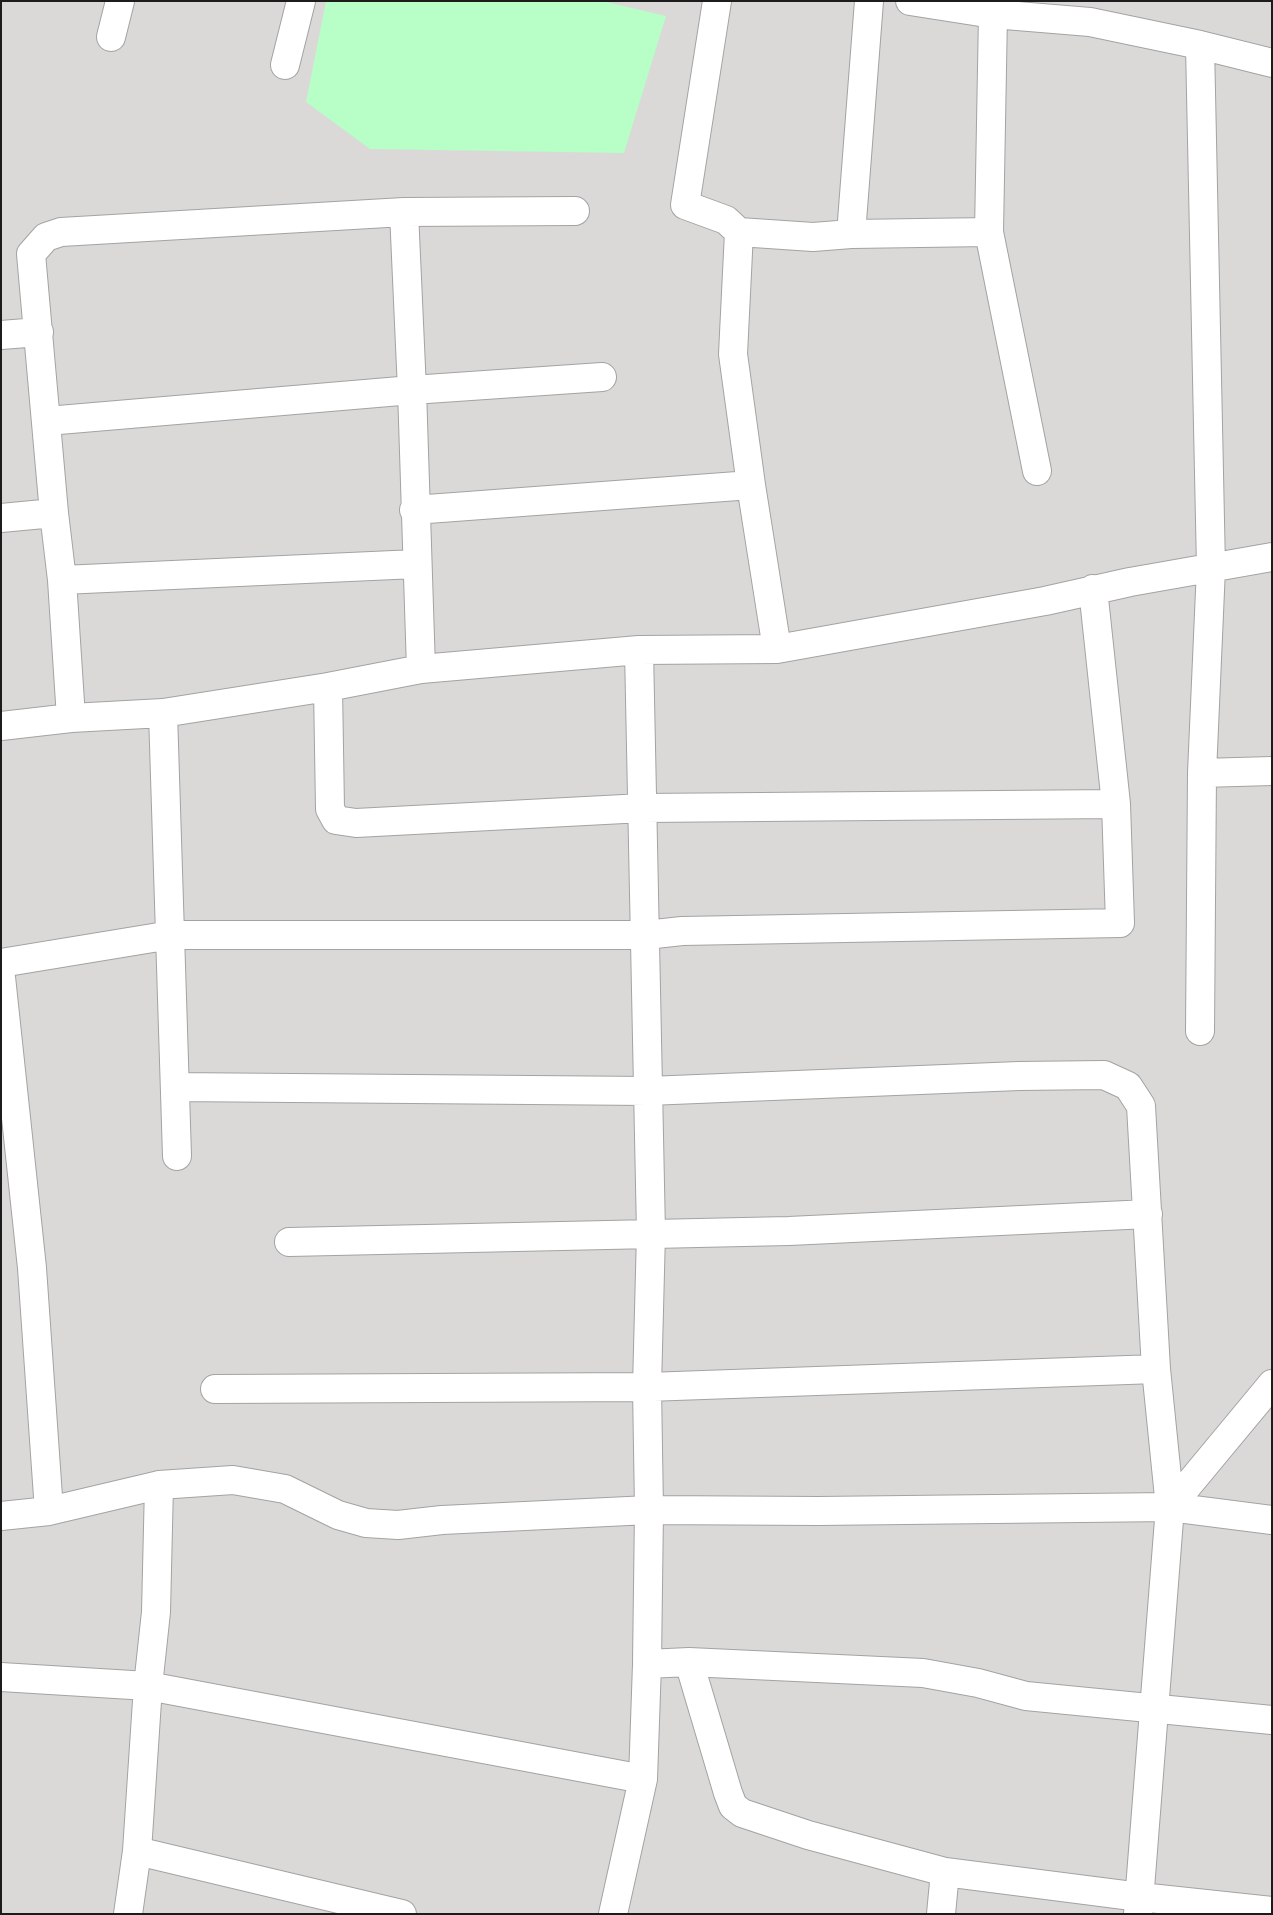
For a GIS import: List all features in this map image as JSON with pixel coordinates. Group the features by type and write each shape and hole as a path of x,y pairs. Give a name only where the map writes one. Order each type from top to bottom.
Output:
{"street":[{"path":"111,37 120,1"},
{"path":"286,65 301,1"},
{"path":"717,1 685,204 726,220 739,232 813,237 851,234 989,232"},
{"path":"851,234 869,1"},
{"path":"910,1 993,14 1038,10 1200,45 1272,63"},
{"path":"993,14 989,232 1037,471"},
{"path":"1200,45 1211,568 1202,773 1200,1031"},
{"path":"71,718 62,580 54,513 31,254 46,237 61,232 404,212 575,211"},
{"path":"404,212 421,669"},
{"path":"739,232 733,354 751,485 777,649"},
{"path":"1,335 39,332"},
{"path":"47,421 412,390 602,377"},
{"path":"414,510 751,485"},
{"path":"1,518 54,513"},
{"path":"1,726 71,718 163,714 328,687 421,669 639,650 777,649 1045,601 1094,589 1272,557"},
{"path":"62,580 416,564"},
{"path":"1,963 171,935 646,935 682,931 1120,923 1116,804 1094,589"},
{"path":"613,1914 642,1779 647,1664 649,1510 647,1387 651,1233 639,650"},
{"path":"328,687 330,809 336,820 356,823 643,808 1116,804"},
{"path":"163,714 177,1156"},
{"path":"1202,773 1272,771"},
{"path":"1,977 32,1268 49,1511"},
{"path":"175,1087 648,1091 1018,1076 1104,1075 1128,1086 1141,1106 1156,1369 1170,1507 1139,1905"},
{"path":"289,1242 799,1231 1148,1214"},
{"path":"215,1389 647,1387 1156,1369"},
{"path":"1170,1507 1272,1384"},
{"path":"1,1516 49,1511 159,1485 233,1480 286,1489 338,1515 366,1523 398,1525 442,1520 649,1510 818,1511 1170,1507 1272,1520"},
{"path":"128,1914 137,1851 148,1686 156,1612 159,1485"},
{"path":"647,1664 689,1662 923,1673 1026,1696 1272,1720"},
{"path":"689,1662 728,1793 733,1806 742,1813 808,1836 945,1872 1139,1905 1272,1911"},
{"path":"1,1677 148,1686 642,1779"},
{"path":"137,1851 402,1914"},
{"path":"941,1914 945,1872"}],"shaded area":[{"path":"1,1 1272,1 1272,1914 1,1914"}],"green space":[{"path":"326,1 602,1 666,16 624,153 370,149 306,102"}]}
